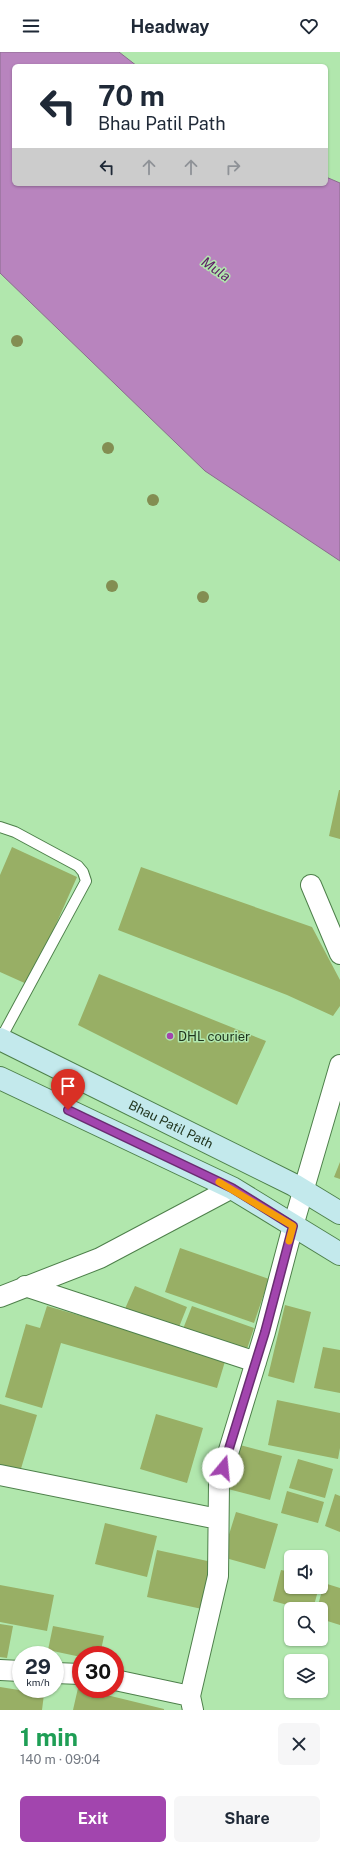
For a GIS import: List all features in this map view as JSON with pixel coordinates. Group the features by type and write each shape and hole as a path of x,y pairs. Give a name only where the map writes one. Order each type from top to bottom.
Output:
{"main road":[{"name":"Bhau Patil Path","path":"0,1040 304,1191 340,1213"},
{"path":"0,1078 232,1188 340,1254"}],"street":[{"path":"311,885 340,954"},
{"path":"124,1683 192,1703 218,1576 219,1483 256,1362 293,1226 340,1066"},
{"path":"0,1297 100,1258 232,1188"},
{"path":"25,1286 256,1362"},
{"path":"0,1475 218,1519"},
{"path":"0,1670 12,1671"}],"lane":[{"path":"0,826 15,832 78,866 84,872 86,881 0,1040"}],"water":[{"name":"Mula","path":"0,52 119,52 134,64 12,64 12,186 328,186 328,178 340,183 340,561 205,471 0,273"}],"building":[{"path":"340,790 340,839 329,836"},
{"path":"12,847 77,877 29,985 0,972 0,875"},
{"path":"141,867 312,927 340,980 340,1006 333,1016 287,995 118,930"},
{"path":"99,974 266,1041 237,1105 78,1025"},
{"path":"340,1162 340,1179 334,1177"},
{"path":"180,1248 269,1279 254,1323 165,1292"},
{"path":"135,1286 187,1307 177,1332 124,1311"},
{"path":"285,1305 311,1312 294,1383 268,1376"},
{"path":"47,1306 226,1358 217,1388 61,1343 42,1408 5,1397 26,1324 40,1328"},
{"path":"192,1306 254,1328 246,1352 183,1329"},
{"path":"323,1347 340,1350 340,1393 314,1388"},
{"path":"277,1400 340,1413 340,1448 338,1459 268,1445"},
{"path":"0,1404 37,1415 20,1472 0,1466"},
{"path":"156,1414 203,1428 187,1483 140,1469"},
{"path":"240,1445 282,1456 270,1500 228,1489"},
{"path":"298,1459 333,1469 325,1498 289,1488"},
{"path":"287,1491 324,1502 318,1523 281,1513"},
{"path":"335,1494 340,1496 340,1532 325,1526"},
{"path":"236,1512 278,1524 265,1569 222,1557"},
{"path":"105,1523 157,1536 147,1577 95,1564"},
{"path":"157,1550 212,1562 202,1609 147,1597"},
{"path":"281,1570 284,1571 284,1594 317,1594 315,1602 284,1602 284,1604 273,1601"},
{"path":"328,1584 340,1588 340,1625 328,1621 328,1602 319,1602 321,1594 328,1594"},
{"path":"0,1585 54,1595 47,1631 0,1622"},
{"path":"0,1624 13,1626 7,1658 0,1657"},
{"path":"53,1626 104,1636 102,1646 72,1646 72,1655 64,1653 64,1646 49,1646"},
{"path":"0,1687 12,1689 12,1698 44,1698 42,1710 0,1710"},
{"path":"76,1698 119,1698 164,1709 164,1710 73,1710"}],"slow traffic":[{"path":"219,1182 232,1188 293,1226 289,1241"}],"place":[{"name":"DHL courier","path":"170,1036"}],"route":[{"path":"68,1110 232,1188 293,1226 265,1332 223,1468"}]}
